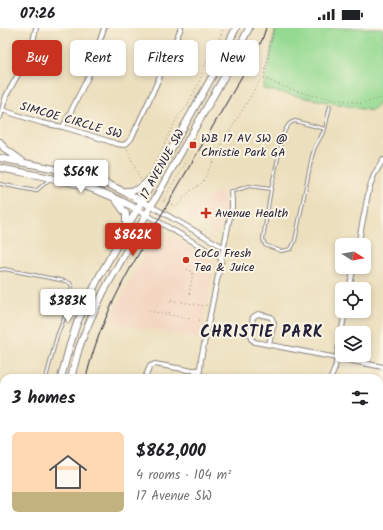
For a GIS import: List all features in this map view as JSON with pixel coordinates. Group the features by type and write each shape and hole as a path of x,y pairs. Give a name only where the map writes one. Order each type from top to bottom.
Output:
{"main road":[{"name":"17 AVENUE SW","path":"62,374 77,323 99,277 212,76 236,28"},
{"name":"17 AVENUE SW","path":"72,374 91,318 151,206 228,70 249,28"},
{"path":"0,142 4,148 23,162"},
{"path":"0,158 81,175 121,190 151,206"},
{"path":"0,168 50,178 97,190 138,209 147,215"},
{"path":"121,190 135,191 139,189 160,169"},
{"path":"115,199 126,214 126,230"}],"street":[{"path":"0,117 6,96 29,55 36,28"},
{"path":"63,127 88,77 104,28"},
{"name":"SIMCOE CIRCLE SW","path":"2,110 124,146 130,139 152,94 181,28"},
{"path":"359,238 369,188 374,175 383,160"},
{"path":"200,374 201,359 232,207 231,192"},
{"path":"151,206 223,247"},
{"path":"147,215 221,258"},
{"path":"269,344 274,323 271,317 258,314 253,317 250,332 251,339 256,342 335,358"},
{"path":"333,374 335,362"},
{"path":"357,362 383,367"},
{"path":"147,374 150,366 155,364 188,370 200,370"}],"lane":[{"path":"325,129 295,121 287,126 284,132 271,189 263,239 265,245 281,251 291,249 312,156 315,147 325,129 330,106"},
{"path":"0,184 36,191 50,178"},
{"path":"231,192 249,186 271,189"},
{"path":"0,270 4,269 66,281 72,286 69,306 58,336 47,374"}],"path":[{"path":"150,172 178,116 187,107 199,83 205,64 219,41 223,28"},
{"path":"193,142 192,150 163,201 176,207 188,193 202,183 223,142 258,83 264,77 274,28"},
{"path":"264,77 277,84 311,95 360,103 367,103 383,98"},
{"path":"124,146 128,151 142,182"},
{"path":"139,184 145,178"},
{"path":"125,266 149,227"},
{"path":"158,236 154,242 161,252"},
{"path":"187,269 193,272 189,296"},
{"path":"171,298 171,301 176,301"},
{"path":"182,302 204,306 207,305"},
{"path":"168,313 169,309"},
{"path":"150,311 191,319"},
{"path":"198,320 204,321"}],"shaded area":[{"path":"220,191 226,207 221,228 218,232 215,233 182,214 184,212"},
{"path":"167,235 173,237 214,262 200,339 110,322 125,289 155,238"}],"green space":[{"path":"276,28 383,28 383,102 381,101 372,111 263,89"}],"tram line":[{"path":"87,374 94,349 110,308 131,267 256,52 266,28"}],"place":[{"name":"WB 17 AV SW @ Christie Park GA","path":"193,145"},
{"name":"Avenue Health","path":"206,213"},
{"name":"CoCo Fresh Tea & Juice","path":"186,260"}],"district":[{"name":"CHRISTIE PARK","path":"262,331"}]}
